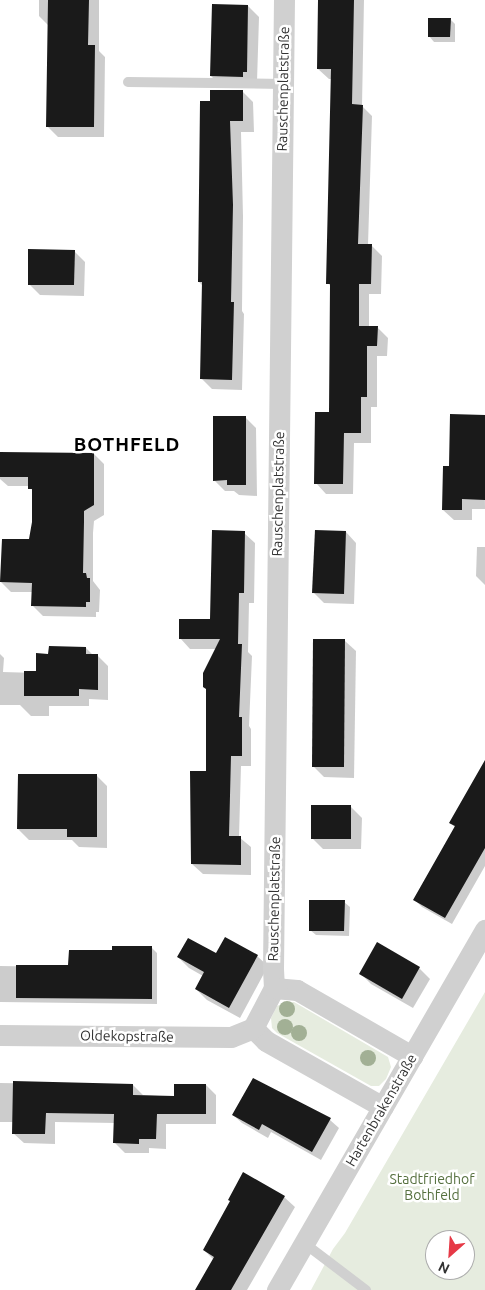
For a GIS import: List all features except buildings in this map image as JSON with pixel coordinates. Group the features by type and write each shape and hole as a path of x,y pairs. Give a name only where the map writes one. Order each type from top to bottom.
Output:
{"street":[{"name":"Rauschenplatstraße","path":"274,988 284,0"},
{"name":"Hartenbrakenstraße","path":"277,1290 485,930"},
{"path":"384,1107 266,1041 253,1028 274,988 297,990 412,1056"},
{"name":"Oldekopstraße","path":"0,1035 231,1037 253,1028"}],"lane":[{"path":"128,82 283,84"},
{"path":"304,1243 366,1290"}],"green space":[{"name":"Stadtfriedhof Bothfeld","path":"485,992 485,1290 311,1290 333,1249 345,1233"},
{"path":"287,1002 294,1002 388,1057 391,1067 386,1079 379,1086 371,1086 277,1033 272,1028 271,1018 277,1006"}],"district":[{"name":"BOTHFELD","path":"127,445"}]}
